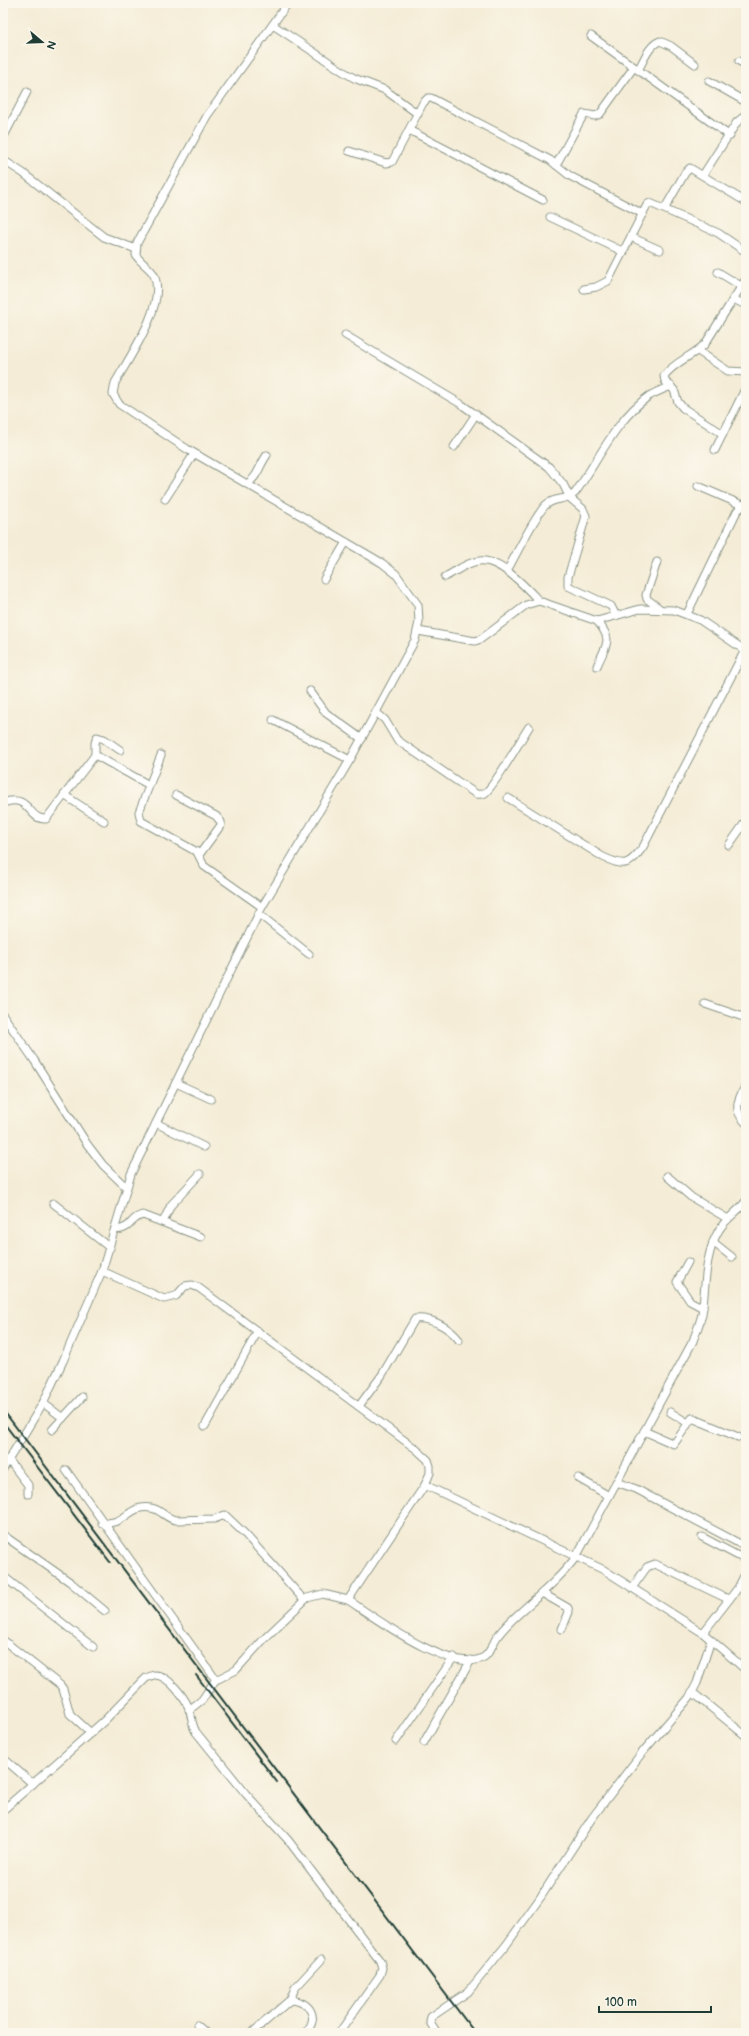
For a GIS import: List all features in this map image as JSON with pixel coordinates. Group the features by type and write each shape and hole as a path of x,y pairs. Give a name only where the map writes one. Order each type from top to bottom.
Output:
{"street":[{"path":"3,1469 43,1403 102,1271 110,1248 126,1187 262,907 362,739 418,631 418,605 406,585 396,574 382,563 194,454 119,404 112,394 114,383 149,321 155,301 154,276 150,269 138,259 136,249 144,228 207,116 288,3"},
{"path":"273,25 354,78 385,90 418,114"},
{"path":"591,36 730,136"},
{"path":"556,165 584,114 595,116 600,114 655,43 660,42 671,46 695,64"},
{"path":"739,61 746,65"},
{"path":"709,81 746,102"},
{"path":"3,138 27,92"},
{"path":"349,152 389,163 394,159 425,100 428,98 435,100 556,165 570,176 643,214"},
{"path":"703,175 730,136 737,122 746,115"},
{"path":"409,130 543,200"},
{"path":"3,160 23,173 104,237 136,249"},
{"path":"665,208 688,169 692,168 746,202"},
{"path":"584,289 596,287 608,281 650,203 665,208 718,233 746,252"},
{"path":"550,217 624,252"},
{"path":"631,237 660,250"},
{"path":"718,272 741,286"},
{"path":"723,434 682,408 671,386 665,381 664,376 698,351 705,344 746,279"},
{"path":"733,299 746,305"},
{"path":"344,335 476,414 549,468 563,484 570,498 583,509 586,516 568,577 568,586 611,606 614,608 616,616"},
{"path":"698,351 728,371 746,372"},
{"path":"507,570 542,509 552,501 570,498 587,476 608,442 635,409 651,395 671,386"},
{"path":"715,450 746,387"},
{"path":"454,446 476,414"},
{"path":"165,499 194,454"},
{"path":"247,484 256,477 259,468 267,455"},
{"path":"688,614 737,511 744,504 698,486"},
{"path":"324,578 346,542"},
{"path":"445,577 478,561 484,561 507,570 539,601 597,621 640,609 659,608 688,614 746,651 643,847 631,862 627,864 618,864 604,857 508,798"},
{"path":"657,562 646,595 648,599 659,608"},
{"path":"418,631 475,641 481,639 526,605 539,601"},
{"path":"597,621 608,636 608,642 597,666"},
{"path":"310,691 326,713 362,739"},
{"path":"376,712 385,720 397,740 476,794 487,792 529,727"},
{"path":"273,720 350,760"},
{"path":"3,803 15,800 21,801 37,816 42,819 46,819 95,755 95,744 97,737 104,739 120,750"},
{"path":"95,755 149,785"},
{"path":"161,755 139,812 141,821 194,849 199,855 204,866 262,907"},
{"path":"64,795 104,821"},
{"path":"176,795 216,816 221,822 221,825 199,855"},
{"path":"729,845 746,822"},
{"path":"259,914 309,954"},
{"path":"705,1004 746,1018"},
{"path":"3,1015 34,1060 87,1144 103,1165 126,1187"},
{"path":"176,1083 211,1099"},
{"path":"746,1085 739,1097 736,1107 741,1119 746,1123"},
{"path":"156,1123 204,1147"},
{"path":"162,1222 171,1205 200,1174"},
{"path":"667,1176 691,1197 728,1219"},
{"path":"190,1710 202,1700 216,1679 225,1677 236,1670 264,1639 304,1600 314,1595 323,1594 348,1600 408,1639 425,1648 454,1657 471,1660 478,1660 486,1656 502,1630 558,1579 576,1557 693,1341 702,1316 708,1262 713,1242 719,1230 746,1201"},
{"path":"53,1203 110,1248"},
{"path":"115,1230 125,1229 138,1216 143,1215 201,1237"},
{"path":"713,1242 732,1257"},
{"path":"688,1262 678,1282 690,1301 703,1308"},
{"path":"102,1271 164,1299 176,1296 185,1286 192,1285 233,1311 416,1449 428,1460 430,1472 425,1485 348,1600"},
{"path":"359,1406 382,1375 415,1318 449,1329 459,1340"},
{"path":"204,1426 258,1331"},
{"path":"52,1430 82,1397"},
{"path":"43,1403 63,1418"},
{"path":"670,1412 688,1423"},
{"path":"644,1431 674,1444 692,1418 695,1418 738,1437"},
{"path":"8,1459 28,1485 28,1494"},
{"path":"66,1470 102,1523 130,1558 216,1679"},
{"path":"578,1478 608,1496"},
{"path":"616,1482 636,1489 746,1547"},
{"path":"425,1485 604,1570 703,1633 746,1670"},
{"path":"102,1523 117,1521 132,1511 146,1508 156,1509 172,1520 214,1519 225,1515 245,1534 304,1600"},
{"path":"3,1535 70,1582 106,1612"},
{"path":"702,1537 746,1560"},
{"path":"632,1588 644,1570 651,1564 655,1564 728,1599"},
{"path":"703,1633 738,1588 746,1572"},
{"path":"3,1576 93,1647"},
{"path":"542,1593 568,1608 569,1612 562,1629"},
{"path":"3,1640 60,1685 65,1694 70,1714 91,1733"},
{"path":"437,2033 430,2022 431,2017 441,2009 461,1998 482,1976 540,1898 592,1818 641,1754 684,1706 692,1692 711,1640"},
{"path":"396,1741 454,1657"},
{"path":"424,1742 471,1660"},
{"path":"3,1810 91,1733 146,1678 154,1675 161,1676 168,1681 186,1702 190,1710 191,1721 196,1732 246,1794 298,1853 380,1961 382,1968 380,1975 339,2033"},
{"path":"692,1692 746,1736"},
{"path":"3,1759 33,1784"},
{"path":"252,2033 290,2000 295,1988 321,1960"},
{"path":"290,2000 298,2001 312,2012 314,2019 312,2026 305,2033"},
{"path":"197,2025 206,2033"}],"railway":[{"path":"3,1410 475,2033"},
{"path":"3,1422 110,1562"},
{"path":"196,1675 277,1782"}]}
